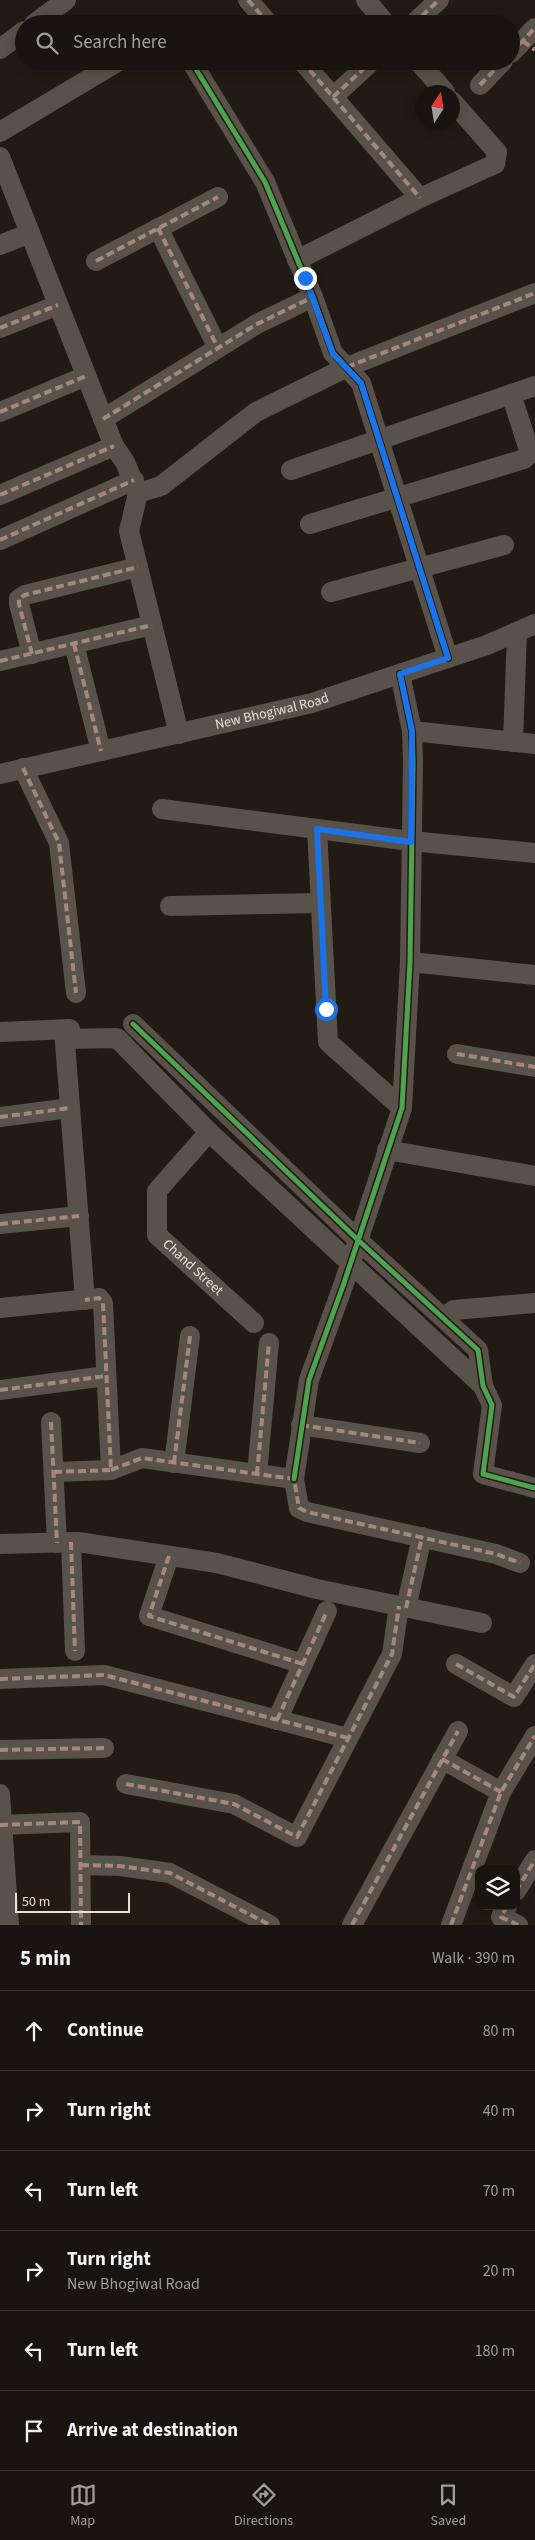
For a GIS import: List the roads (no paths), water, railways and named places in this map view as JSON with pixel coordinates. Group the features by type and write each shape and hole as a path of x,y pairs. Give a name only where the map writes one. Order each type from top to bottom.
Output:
{"street":[{"path":"46,15 66,0"},
{"path":"248,0 261,15"},
{"path":"366,0 378,15"},
{"path":"423,15 439,0"},
{"path":"0,49 15,38"},
{"path":"0,132 104,70"},
{"path":"197,70 265,182 313,297 333,354 361,383 448,658"},
{"path":"310,70 420,198"},
{"path":"333,97 362,70"},
{"path":"426,70 439,85"},
{"path":"480,85 494,70"},
{"path":"297,260 420,198 495,164 498,158 497,152 460,110"},
{"path":"0,157 114,446 136,486 129,532 179,734"},
{"path":"96,261 218,196"},
{"path":"158,228 218,348"},
{"path":"0,245 30,233"},
{"path":"0,540 136,486 161,486 256,412 347,368 535,293"},
{"path":"103,419 257,324 313,297"},
{"path":"0,328 58,305"},
{"path":"0,412 86,376"},
{"path":"291,470 535,386"},
{"path":"310,524 528,455 529,450 511,394"},
{"path":"0,495 114,446"},
{"path":"331,592 504,545"},
{"path":"32,654 18,604 20,599 25,595 138,567"},
{"path":"0,661 152,625"},
{"path":"512,742 526,628"},
{"name":"New Bhogiwal Road","path":"0,774 312,703 448,658 526,628"},
{"path":"74,644 101,751"},
{"path":"400,674 412,731 410,962 402,1108 309,1380 300,1426 294,1479 299,1508 307,1512 496,1554 520,1563"},
{"path":"412,731 535,744"},
{"path":"22,768 59,842 76,993"},
{"path":"162,809 411,842 535,853"},
{"path":"317,829 328,1042 402,1108"},
{"path":"170,906 320,902"},
{"path":"410,962 535,975"},
{"path":"133,1024 358,1240 478,1350 483,1386 492,1405 483,1474 535,1488"},
{"path":"0,1032 66,1032 117,1038 209,1132 348,1264 483,1386"},
{"path":"66,1032 85,1300"},
{"path":"457,1054 535,1067"},
{"path":"0,1117 70,1108"},
{"name":"Chand Street","path":"209,1132 158,1191 156,1235 254,1323"},
{"path":"387,1150 535,1176"},
{"path":"0,1224 79,1216"},
{"path":"0,1308 99,1298 104,1303 111,1470"},
{"path":"444,1317 454,1310 535,1303"},
{"path":"446,1353 462,1335"},
{"path":"174,1463 190,1336"},
{"path":"257,1474 269,1343"},
{"path":"0,1390 106,1376"},
{"path":"51,1422 54,1472 64,1542 75,1651"},
{"path":"300,1426 420,1443"},
{"path":"54,1472 111,1470 142,1458 294,1479"},
{"path":"126,1784 234,1804 297,1837 392,1654 402,1607 422,1537"},
{"path":"0,1544 64,1542 169,1556 217,1564 317,1589 482,1623"},
{"path":"169,1556 149,1616 302,1664"},
{"path":"277,1720 327,1610"},
{"path":"456,1664 514,1696 535,1664"},
{"path":"0,1679 104,1675 348,1738"},
{"path":"352,1925 458,1731"},
{"path":"451,1925 501,1792 535,1736"},
{"path":"0,1750 104,1748"},
{"path":"442,1759 501,1792"},
{"path":"0,1794 9,1925"},
{"path":"1,1825 80,1822 82,1925"},
{"path":"81,1865 120,1866 170,1873 270,1925"},
{"path":"520,1885 533,1866"},
{"path":"505,1910 501,1917 518,1925"}]}
